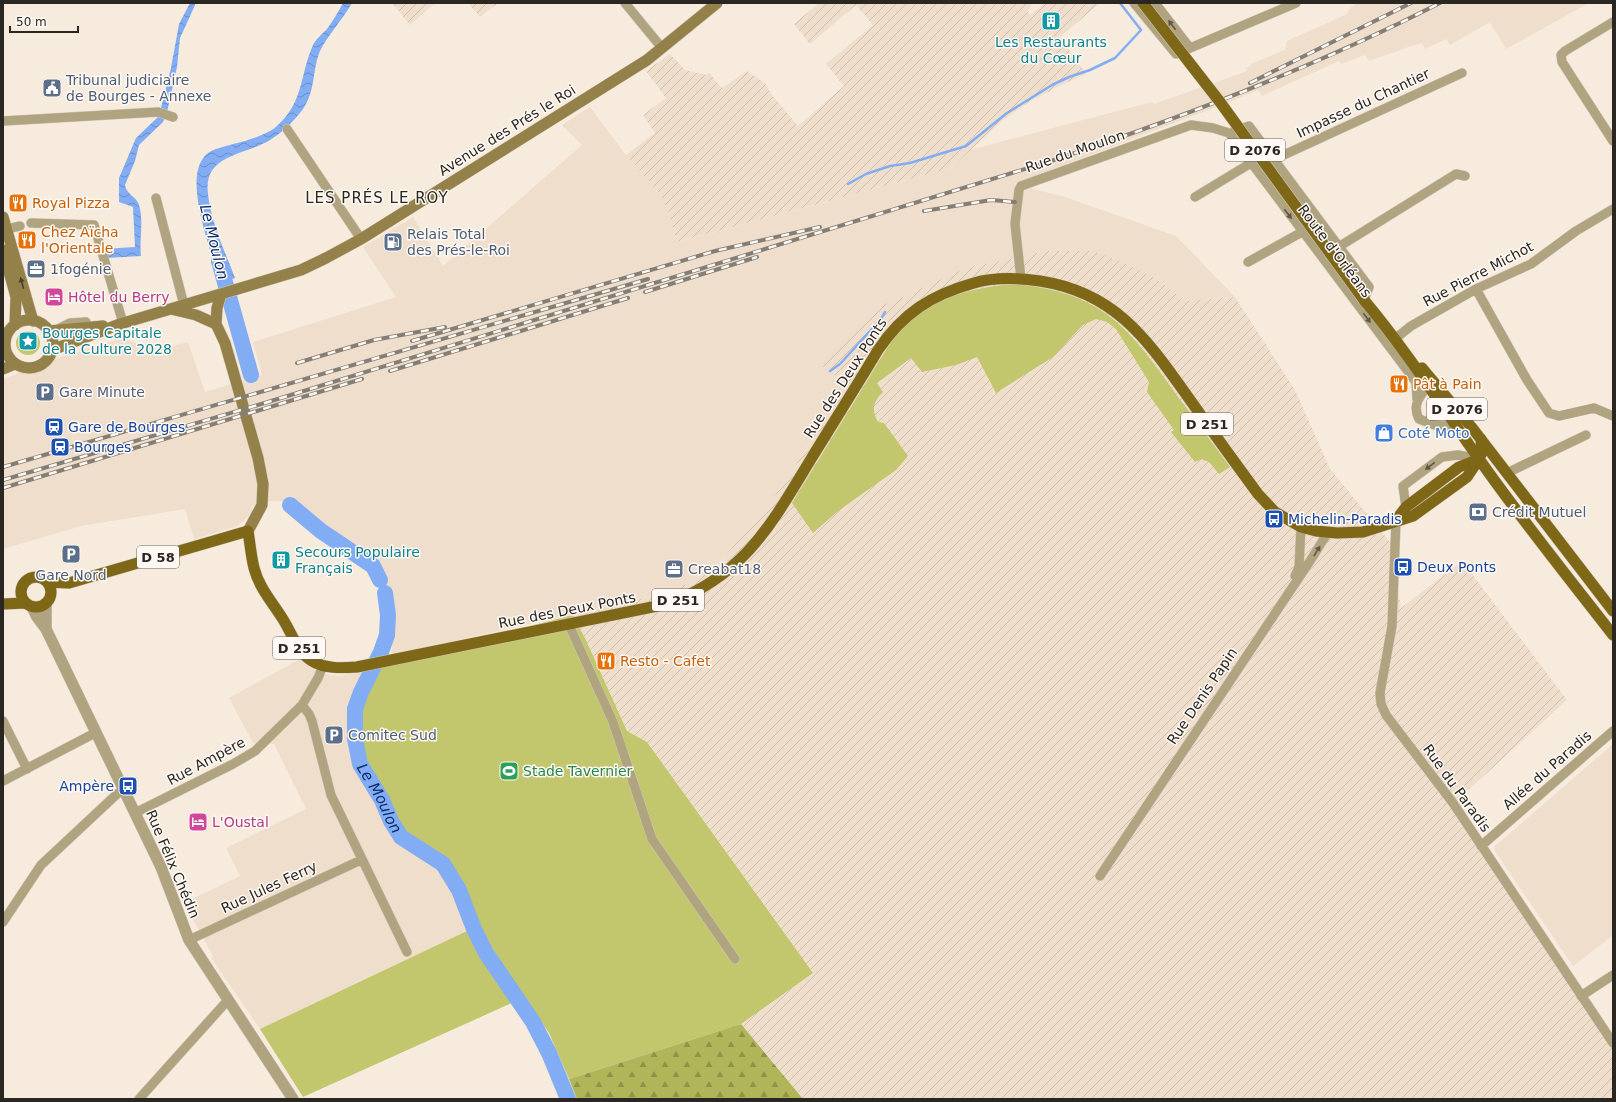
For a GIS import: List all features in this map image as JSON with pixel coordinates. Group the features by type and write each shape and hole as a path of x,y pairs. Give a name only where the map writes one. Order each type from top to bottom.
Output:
{"main road":[{"name":"Avenue des Prés le Roi","path":"52,350 101,329 302,270 326,258 361,238 624,74 662,48 717,3"},
{"name":"Route d'Orléans","path":"1143,3 1220,102 1364,300 1403,347 1479,460 1613,635"},
{"path":"3,217 33,321"},
{"path":"3,250 16,296 15,325"},
{"name":"Rue des Deux Ponts","path":"323,666 357,667 569,625 668,604 703,588 731,569 766,532 878,350 894,328 922,304 943,293 979,281 1001,278 1050,282 1074,289 1099,301 1123,317 1153,349 1258,494 1275,512 1301,527 1332,532 1363,532 1396,520 1413,516 1467,477 1479,460"},
{"path":"221,294 216,319 225,343 261,474 263,491 262,505 248,531"},
{"path":"189,303 216,319"},
{"path":"170,309 216,319"},
{"path":"24,321 33,321 40,323 52,331 52,350 46,362 36,367 25,368 15,364 10,359 4,348 7,335 15,325 24,321"},
{"name":"Avenue des Prés le Roi","path":"52,331 101,329"},
{"name":"Route d'Orléans","path":"1403,347 1434,380 1481,439 1613,611"},
{"path":"3,368 15,364"},
{"name":"D 2076","path":"1479,460 1482,452 1481,439"},
{"name":"Route d'Orléans","path":"1479,460 1498,473 1546,538 1581,568"},
{"path":"1396,520 1406,507 1459,467 1479,460"},
{"name":"D 58","path":"47,582 69,582 248,531"},
{"name":"D 251","path":"248,531 254,567 261,587 301,651 311,661 323,666"},
{"name":"Route d'Orléans","path":"1550,553 1598,603 1613,623"},
{"path":"5,604 42,606 48,599 49,586 43,579 32,578 23,584 21,592 29,605"},
{"name":"D 58","path":"48,599 69,582"},
{"path":"5,604 12,597 21,592"}],"street":[{"path":"625,3 662,48"},
{"path":"1134,3 1176,54 1296,3"},
{"path":"1155,3 1190,48"},
{"path":"1613,22 1560,55 1562,62 1613,141"},
{"name":"Impasse du Chantier","path":"1275,159 1462,73"},
{"path":"3,121 158,112 170,116"},
{"name":"Rue du Moulon","path":"1021,279 1015,224 1018,196 1021,186 1192,125 1207,126 1229,133"},
{"name":"Route d'Orléans","path":"1364,300 1369,286 1249,126 1229,133 1416,382 1416,413 1421,421 1435,425 1457,427"},
{"path":"287,129 361,238"},
{"path":"1195,197 1251,163"},
{"path":"1340,246 1456,174 1465,176"},
{"path":"156,198 189,303"},
{"name":"Rue Pierre Michot","path":"1396,338 1411,326 1476,289 1531,264 1576,231 1613,208"},
{"path":"31,223 94,225 121,324"},
{"path":"7,229 20,226"},
{"path":"1248,262 1302,232"},
{"path":"1476,289 1528,380 1549,413 1559,416 1594,408 1613,416"},
{"path":"1417,399 1428,386"},
{"path":"1507,473 1586,436"},
{"path":"1406,507 1403,486 1442,457 1458,455 1479,460"},
{"name":"Rue du Paradis","path":"1396,520 1392,626 1380,693 1381,704 1386,715 1453,804 1613,1043"},
{"path":"1288,592 1299,567 1301,527"},
{"name":"Rue Denis Papin","path":"1100,876 1288,592 1332,532"},
{"name":"Rue Félix Chédin","path":"46,629 48,599"},
{"name":"Rue Félix Chédin","path":"29,605 46,629 161,867 189,940 293,1099"},
{"path":"569,625 613,722 652,839 735,959"},
{"name":"Rue Ampère","path":"135,813 256,751 302,705 318,678 323,666"},
{"path":"302,705 312,721 331,795 361,860 407,952"},
{"path":"3,721 27,769"},
{"name":"Allée du Paradis","path":"1481,846 1613,731"},
{"path":"3,781 95,733"},
{"path":"3,922 41,865 123,790"},
{"name":"Rue Jules Ferry","path":"189,940 361,860"},
{"path":"1581,996 1613,975"},
{"path":"138,1099 228,1000"}],"shaded area":[{"path":"392,3 435,3 410,25"},
{"path":"468,3 498,3 480,17"},
{"path":"819,3 1032,3 1028,12 1030,15 1045,3 1100,3 1060,37 1086,74 1029,102 1003,120 951,168 677,242 669,213 659,193 626,155 655,133 643,115 666,98 646,71 670,54 685,70 707,75 709,73 722,88 747,71 765,83 771,94 798,126 844,86 826,64 873,25 856,5 810,44 794,24"},
{"path":"1357,3 1589,3 1506,49 1490,22 1450,45 1446,39 1425,49 1422,43 1369,61 1365,55 1341,64 1339,61 1262,96 1258,90 1014,184 1065,197 1176,236 1235,297 1185,301 1157,279 1091,251 1047,251 965,268 896,300 879,306 846,383 787,479 760,515 717,565 690,583 657,595 392,655 391,597 377,564 295,501 271,501 252,506 251,514 238,526 194,539 185,509 81,526 3,549 3,379 72,353 122,338 157,350 188,342 205,392 262,375 253,342 396,297 363,247 413,217 443,266 582,145 562,125 590,107 626,155 659,193 669,213 678,242 951,168 970,150 1152,102 1154,104 1247,71 1246,68 1251,66 1251,64 1285,50 1287,41 1347,14 1349,9"},
{"path":"1047,251 1091,251 1118,260 1157,279 1185,301 1235,297 1295,390 1330,469 1391,543 1401,608 1462,561 1567,700 1453,804 1613,1043 1613,1099 803,1099 741,1024 813,973 647,742 627,731 585,638 572,615 657,595 690,583 717,565 760,515 787,479 846,384 820,364 879,306 896,300 965,268"},
{"path":"300,659 322,673 337,676 358,673 373,668 361,692 360,764 382,800 391,821 401,837 443,864 469,930 260,1029 212,959 213,956 184,903 240,876 226,848 306,809 274,744 253,743 229,698"},
{"path":"1613,744 1613,935 1573,966 1495,851 1494,847"}],"green space":[{"path":"1015,284 1043,288 1070,295 1088,303 1115,320 1147,355 1230,467 1219,474 1209,462 1201,459 1195,462 1171,432 1174,430 1147,392 1149,382 1116,329 1107,322 1096,319 1083,325 1053,357 996,393 977,357 956,365 922,372 911,358 877,383 883,392 875,402 874,413 878,422 884,423 908,456 896,470 838,511 813,533 792,503 894,337 920,313 948,298 980,289"},
{"name":"Bourges Capitale de la Culture 2028","path":"28,331 33,332 39,338 39,348 33,354 28,355 23,354 17,348 16,343 17,338 23,332"},
{"path":"572,615 585,638 627,731 647,742 813,973 741,1024 569,1079 549,1033 497,957 481,927 462,881 429,853 401,837 391,821 382,800 360,764 355,739 355,709 361,692 373,668"},
{"path":"469,930 482,956 514,1002 303,1097 260,1029"},
{"path":"741,1024 803,1099 577,1099 569,1079"}],"water":[{"path":"190,3 196,3 180,38 177,67 167,112 163,122 139,145 135,161 125,185 127,191 139,205 141,224 141,256 106,258 103,249 135,247 133,207 119,202 119,178 136,138 159,116 171,68 179,24"},
{"path":"343,3 352,3 320,51 310,95 300,113 275,137 260,145 227,158 212,171 208,181 208,194 212,216 235,278 219,283 200,210 197,190 198,172 204,158 216,149 257,137 272,130 278,125 293,106 297,97 313,45 327,29"}],"waterway":[{"path":"848,184 866,174 890,166 910,163 966,146 1007,113 1052,85 1115,58 1141,30 1120,3"},
{"name":"Le Moulon","path":"219,261 251,375"},
{"path":"830,371 840,364 881,319 885,312"},
{"name":"Le Moulon","path":"290,505 321,531 373,566 380,580"},
{"name":"Le Moulon","path":"385,593 388,615 387,635 381,652 361,692 355,709 355,739 360,764 382,800 391,821 401,837 443,864 459,890 474,929 486,953 533,1022 549,1053 568,1099"}],"railway":[{"path":"1250,83 1411,3"},
{"path":"3,480 268,402 1051,161 1200,109 1248,90 1297,70 1440,3"},
{"path":"924,211 991,200 1015,202"},
{"path":"412,341 715,251 820,227"},
{"path":"645,292 757,257"},
{"path":"3,467 648,279"},
{"path":"390,371 628,298"},
{"path":"297,363 374,340 445,327"},
{"path":"3,488 362,379"}],"place":[{"name":"Les Restaurants du Cœur","path":"1051,21"},
{"name":"Tribunal judiciaire de Bourges - Annexe","path":"52,88"},
{"name":"Royal Pizza","path":"18,203"},
{"name":"Chez Aïcha l'Orientale","path":"27,240"},
{"name":"Relais Total des Prés-le-Roi","path":"393,242"},
{"name":"1fogénie","path":"36,269"},
{"name":"Hôtel du Berry","path":"54,297"},
{"name":"Bourges Capitale de la Culture 2028","path":"28,341"},
{"name":"Pât à Pain","path":"1399,384"},
{"name":"Gare Minute","path":"45,392"},
{"name":"Gare de Bourges","path":"54,427"},
{"name":"Coté Moto","path":"1384,433"},
{"name":"Bourges","path":"60,447"},
{"name":"Crédit Mutuel","path":"1478,512"},
{"name":"Michelin-Paradis","path":"1274,519"},
{"name":"Gare Nord","path":"71,554"},
{"name":"Secours Populaire Français","path":"281,560"},
{"name":"Deux Ponts","path":"1403,567"},
{"name":"Creabat18","path":"674,569"},
{"name":"Resto - Cafet","path":"606,661"},
{"name":"Comitec Sud","path":"334,735"},
{"name":"Stade Tavernier","path":"509,771"},
{"name":"Ampère","path":"128,786"},
{"name":"L'Oustal","path":"198,822"}],"district":[{"name":"LES PRÉS LE ROY","path":"377,198"}]}
